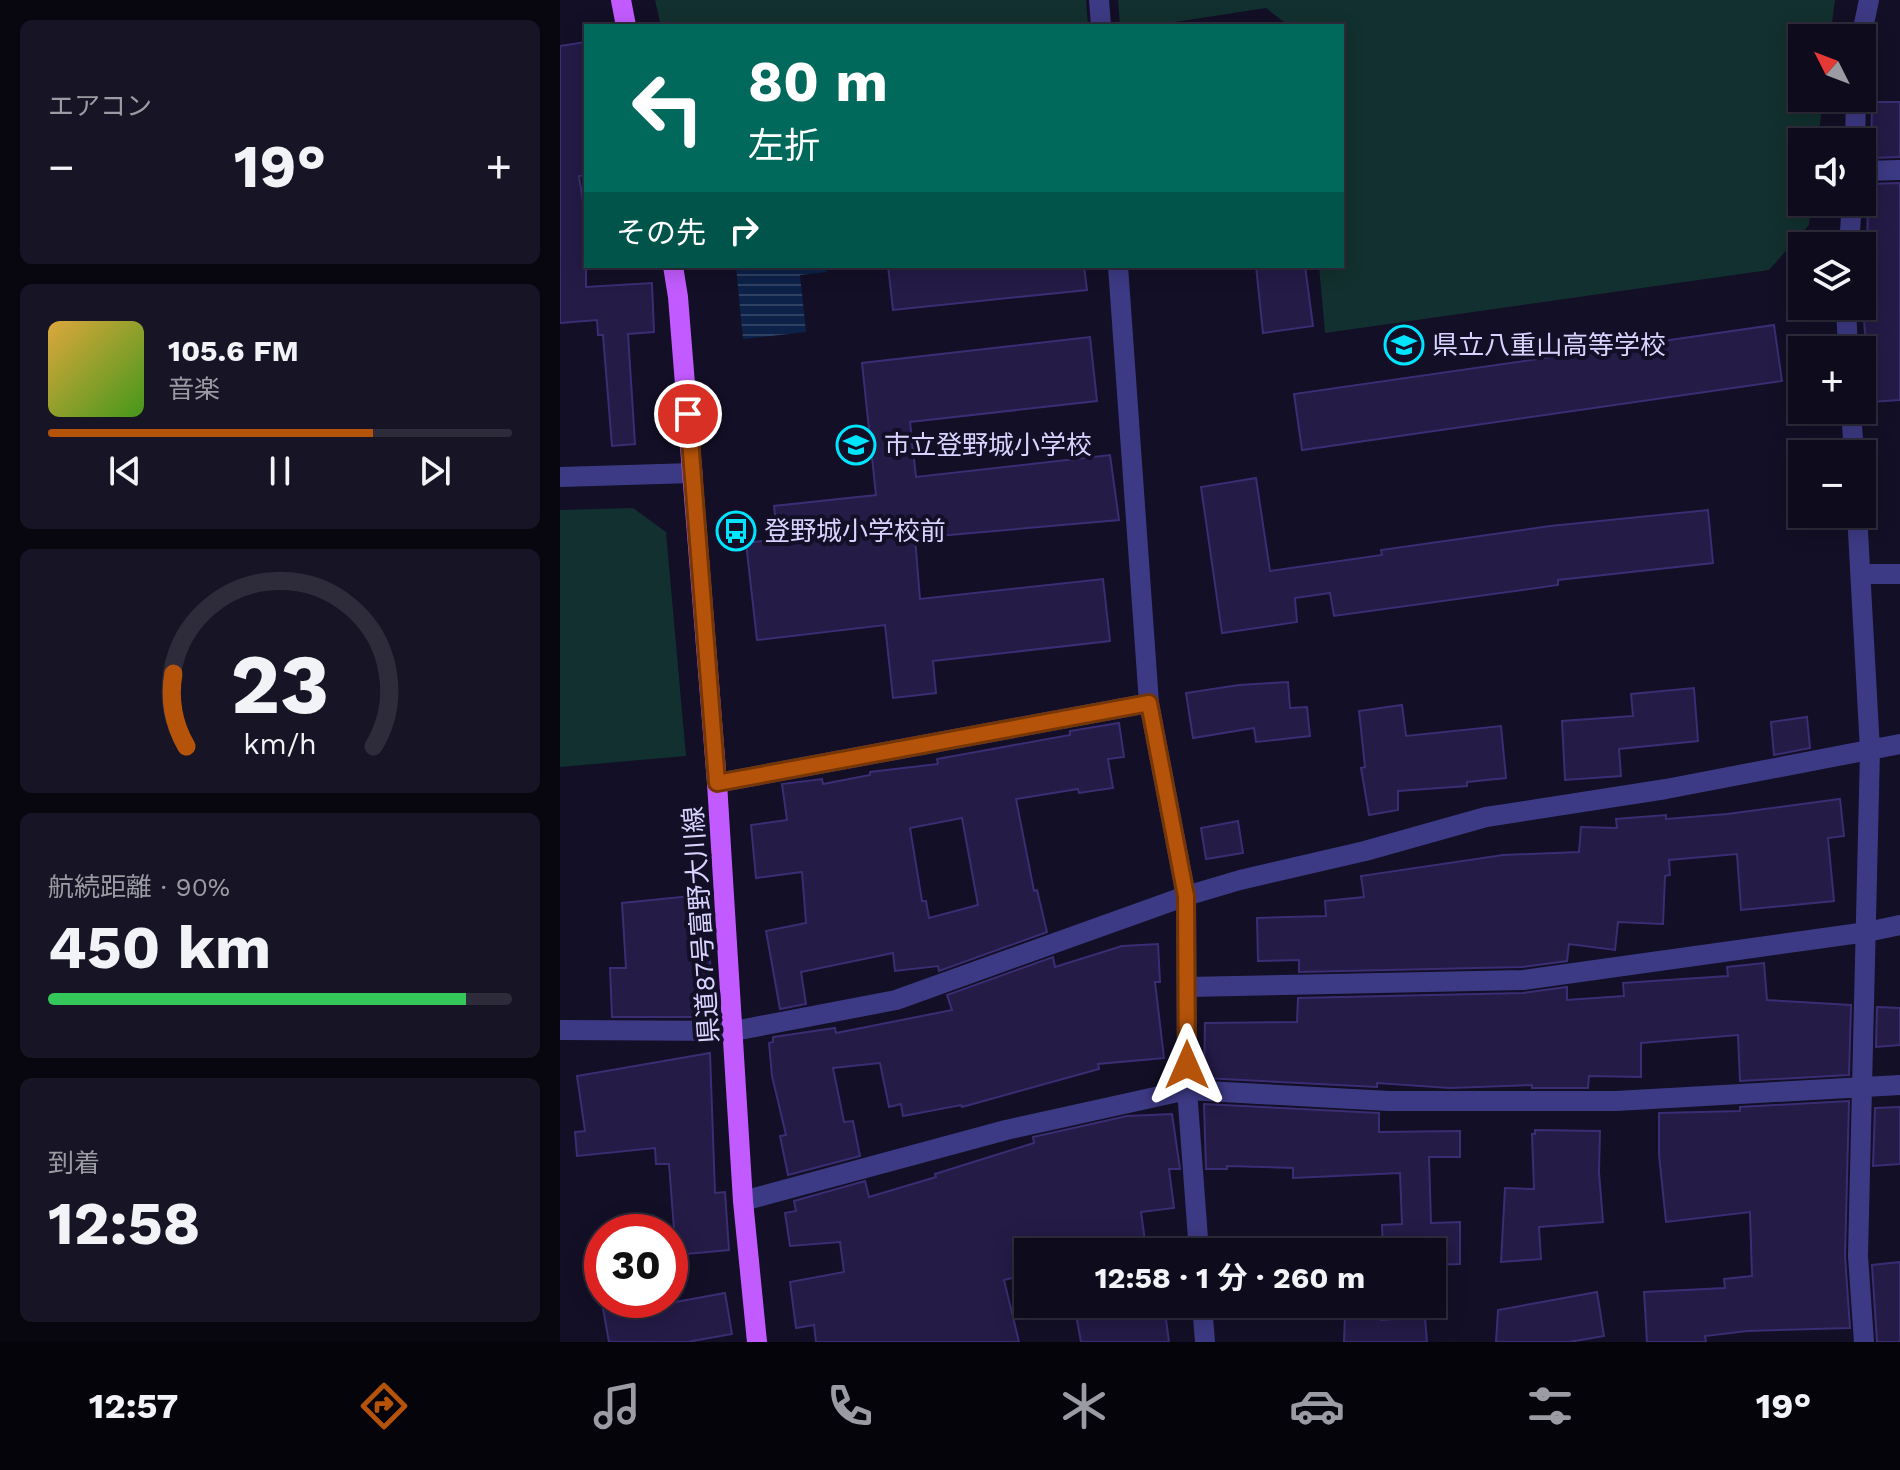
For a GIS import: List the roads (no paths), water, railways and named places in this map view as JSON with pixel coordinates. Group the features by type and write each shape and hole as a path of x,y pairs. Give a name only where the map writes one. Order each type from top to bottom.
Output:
{"main road":[{"path":"621,0 626,24"},
{"name":"県道87号富野大川線","path":"673,268 693,473 717,783 743,1201 757,1342"}],"street":[{"path":"1099,0 1101,24"},
{"path":"1864,24 1869,0"},
{"path":"1876,171 1900,170"},
{"path":"1118,268 1149,703 1186,896 1187,1090 1198,1238"},
{"path":"560,477 693,473"},
{"path":"1858,528 1870,750 1858,1256 1864,1342"},
{"path":"1861,574 1900,574"},
{"path":"717,783 1149,703"},
{"path":"560,1030 734,1031 896,1000 1186,896 1486,817 1666,789 1900,744"},
{"path":"1187,987 1523,980 1900,925"},
{"path":"743,1201 1006,1130 1187,1090 1389,1101 1616,1101 1900,1085"},
{"path":"1203,1318 1205,1342"}],"water":[{"path":"736,268 827,268 827,272 800,275 806,332 743,339"}],"place":[{"name":"県立八重山高等学校","path":"1404,345"},
{"name":"市立登野城小学校","path":"856,445"},
{"name":"登野城小学校前","path":"736,531"}]}
